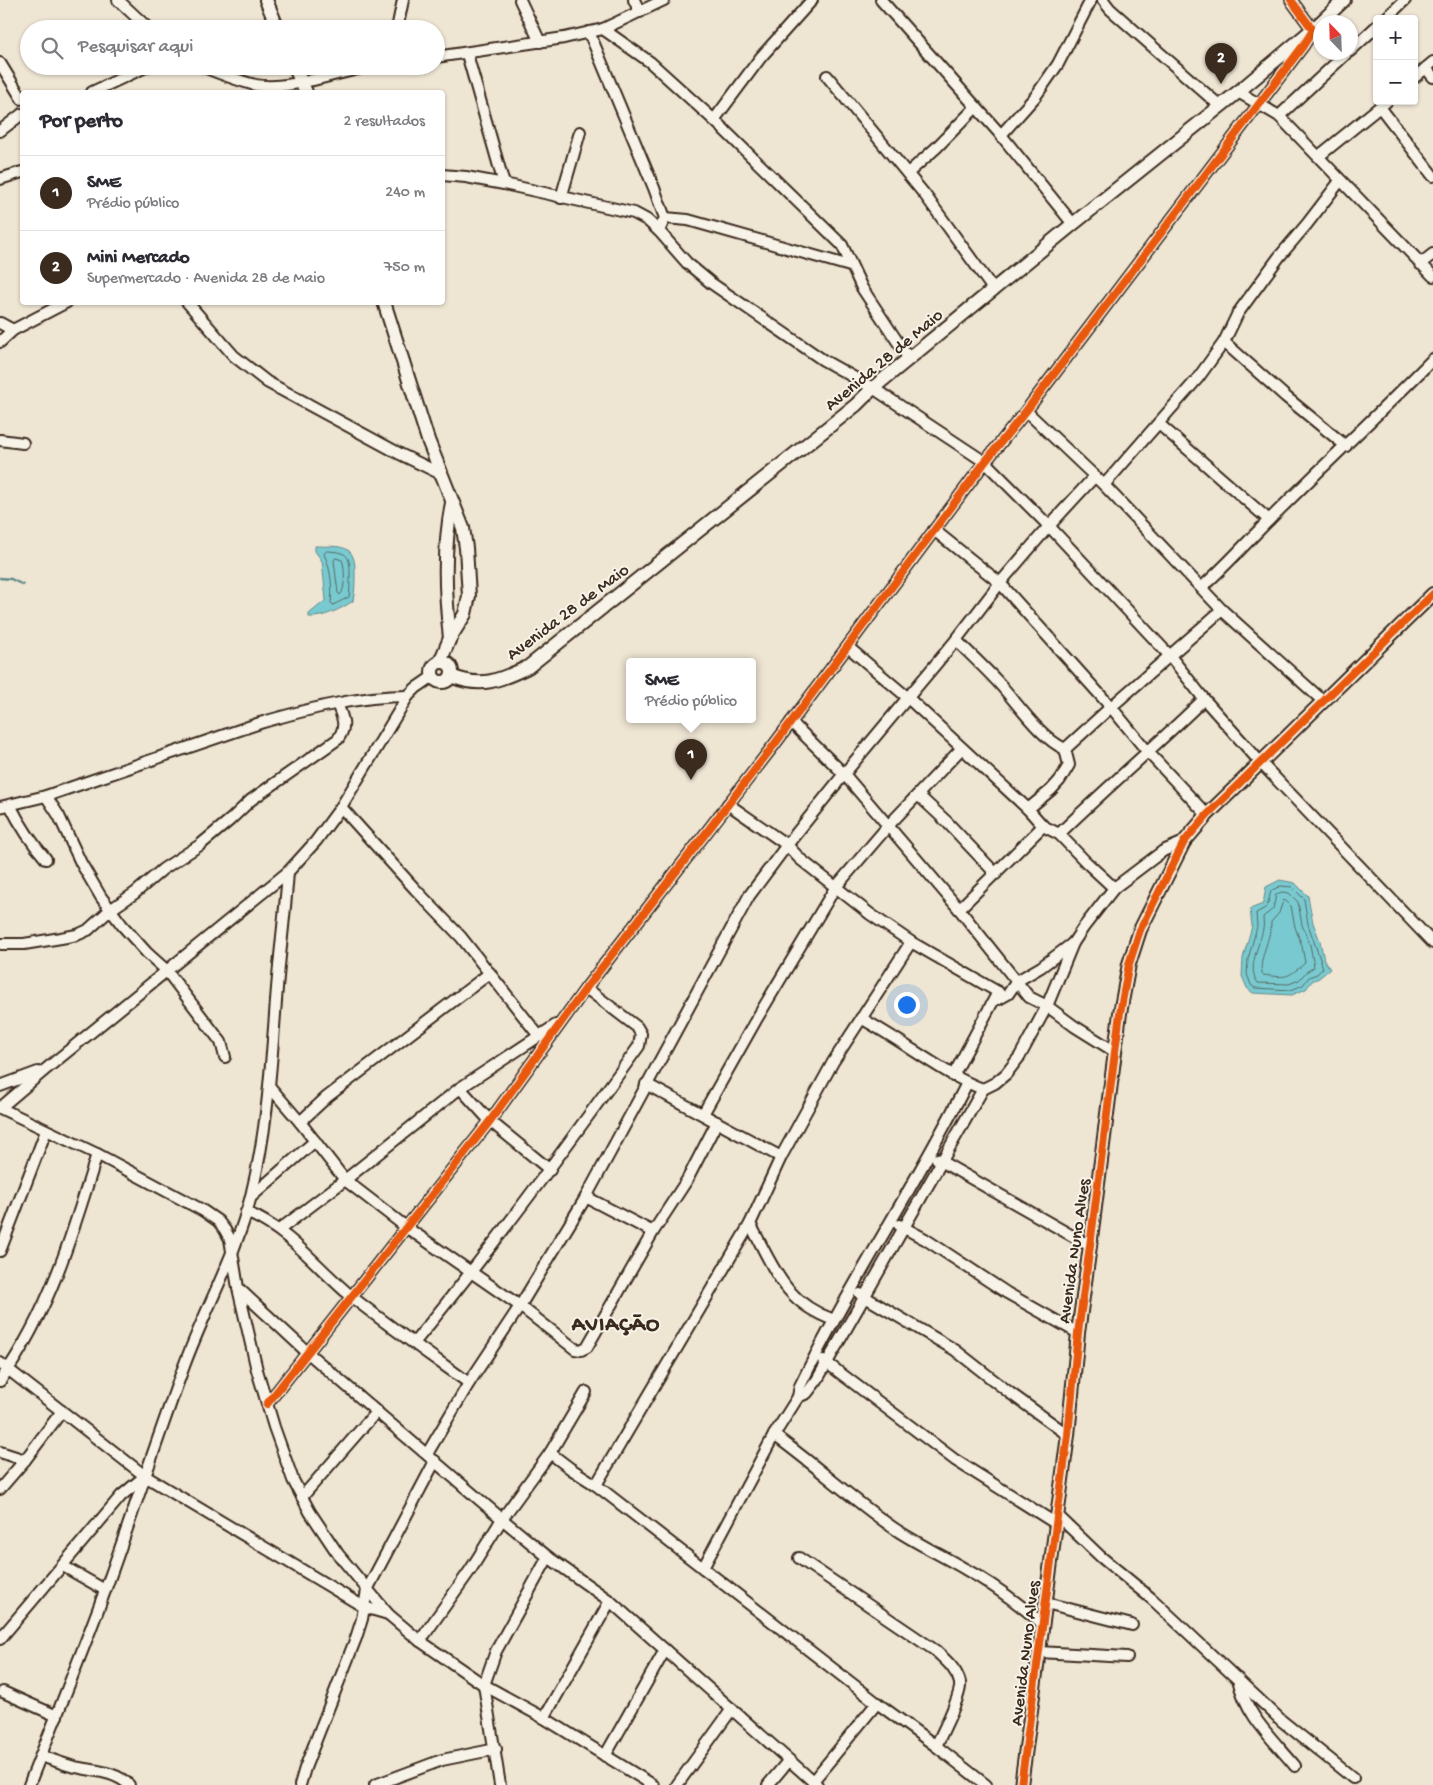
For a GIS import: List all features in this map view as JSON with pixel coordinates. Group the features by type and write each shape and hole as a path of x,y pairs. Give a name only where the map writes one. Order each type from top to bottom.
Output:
{"street":[{"path":"118,0 139,20"},
{"path":"266,0 274,20"},
{"path":"399,20 403,0"},
{"path":"520,0 540,42"},
{"path":"634,0 640,12"},
{"path":"445,56 540,42 603,29 664,0"},
{"path":"714,120 761,57 812,0"},
{"path":"881,0 1001,135 1073,224"},
{"path":"1001,135 1035,97 1058,64 1092,0"},
{"path":"1103,0 1110,9 1220,106"},
{"path":"1291,0 1313,20"},
{"name":"Avenida 28 de Maio","path":"1328,15 1344,0"},
{"path":"1389,15 1405,0"},
{"path":"603,29 650,62 714,120 842,245 850,266 874,307 909,359"},
{"name":"Avenida 28 de Maio","path":"451,676 463,681 488,683 528,667 856,405 873,388 993,289 1313,29"},
{"path":"1358,44 1373,30"},
{"path":"589,32 665,218 659,231"},
{"path":"267,1404 490,1121 560,1022 791,722 985,462 1026,411 1313,32"},
{"path":"467,54 504,184"},
{"path":"1279,116 1340,60"},
{"path":"0,64 20,96"},
{"path":"1418,75 1430,65 1433,77"},
{"path":"96,90 129,75"},
{"path":"228,75 258,85 303,88 343,75"},
{"path":"298,75 303,88"},
{"path":"827,76 908,173 993,289"},
{"path":"252,90 258,85"},
{"path":"1238,92 1279,116 1433,276"},
{"path":"1319,156 1382,105"},
{"path":"1384,105 1433,176"},
{"path":"908,173 936,148 976,107"},
{"path":"0,131 20,116"},
{"path":"561,198 580,132"},
{"path":"0,179 20,173"},
{"path":"445,175 504,184 634,213 647,220 687,262 711,283 823,360 873,388 985,462 1049,526 1170,656 1204,699 1260,762 1433,943"},
{"path":"1104,485 1198,378 1224,342 1238,314 1279,256 1307,224 1340,181"},
{"path":"665,218 688,220 850,266"},
{"path":"1420,264 1433,254"},
{"path":"0,342 13,330 61,305"},
{"path":"190,305 234,356 267,382 441,474"},
{"path":"385,305 425,431 463,528 469,596 465,614 450,638 440,662"},
{"path":"0,323 13,330"},
{"path":"1224,342 1286,397 1346,446"},
{"path":"1202,587 1223,569 1269,520 1433,359"},
{"path":"1026,411 1104,485 1222,610 1323,701"},
{"path":"1159,424 1269,520"},
{"path":"0,440 24,444"},
{"path":"427,1454 469,1383 520,1306 586,1197 749,896 786,845 906,697 956,640 1000,583 1095,476"},
{"path":"450,638 446,594 446,548 452,503"},
{"path":"934,530 1000,583 1206,815"},
{"name":"Avenida Nuno Alves","path":"1021,1785 1068,1435 1078,1333 1114,1051 1129,964 1138,938 1184,842 1206,815 1433,594"},
{"path":"1065,749 1110,707 1222,610"},
{"path":"956,640 997,681 1036,725 1059,746 1065,749"},
{"path":"848,647 906,697 1028,809 1043,826 1059,834 1114,888"},
{"path":"445,662 451,668 451,676 444,682 435,681 432,677 432,667 436,663 445,662"},
{"path":"432,677 408,696 341,807 288,872 166,970 0,1108 97,1154 202,1210 218,1222 230,1239 238,1288 257,1370 293,1480 310,1512 338,1554 388,1614 420,1641 484,1685 544,1718 653,1785"},
{"path":"46,859 5,806 46,796 296,712 372,698 408,696"},
{"path":"1059,834 1147,750 1157,744 1204,699"},
{"path":"1,944 24,944 77,935 88,930 110,910 136,893 163,869 200,845 251,800 338,739 343,732 344,722 337,704"},
{"path":"791,722 844,774 959,909 1030,997 1048,1006 1074,1026 1114,1051"},
{"path":"703,1114 756,1020 835,888 888,826 962,749"},
{"path":"1028,809 1051,790 1069,766 1065,749"},
{"path":"918,795 947,822 996,874"},
{"path":"46,796 59,816 81,863 101,897 147,953 166,970 221,1042 225,1057"},
{"path":"728,804 786,845 835,888 870,914 912,942 998,992"},
{"path":"341,807 461,937 540,1036"},
{"path":"959,909 1043,826"},
{"path":"798,1397 807,1393 828,1362 983,1089 1006,1074 1023,1051 1048,1006 1073,943 1083,928 1114,888 1163,851 1184,842"},
{"path":"29,1785 105,1590 194,1339 232,1252 251,1197 266,1122 270,1087 288,872"},
{"path":"596,1485 750,1224 781,1157 833,1062 912,942"},
{"path":"998,992 999,999 1003,998 1017,980 1041,967 1073,943"},
{"path":"300,1122 327,1097 490,973"},
{"path":"414,1343 472,1272 550,1170 639,1046 641,1034 637,1027 586,988"},
{"path":"953,1076 998,992"},
{"path":"861,1018 953,1076 983,1089"},
{"path":"280,1230 460,1088 560,1022"},
{"path":"0,1086 46,1069"},
{"path":"703,1568 774,1435 798,1397 800,1386 834,1320 930,1155 967,1083"},
{"path":"646,1084 781,1157"},
{"path":"270,1087 345,1180 406,1227 520,1306 575,1349 580,1350 584,1349 624,1284 652,1232 687,1180 718,1122"},
{"path":"460,1088 490,1121 550,1170"},
{"path":"0,1251 46,1131"},
{"path":"251,1197 315,1141"},
{"path":"0,1381 4,1366 41,1312 71,1240 97,1154"},
{"path":"930,1155 941,1163 1090,1246"},
{"path":"586,1197 652,1232"},
{"path":"246,1212 280,1230 351,1296 469,1383"},
{"path":"891,1221 925,1239 1007,1293 1078,1333"},
{"path":"750,1224 789,1292 805,1306 834,1320"},
{"path":"238,1288 307,1352 436,1461 502,1520 548,1557 610,1602 815,1783 877,1703"},
{"path":"852,1289 955,1350 1068,1435"},
{"path":"816,1356 828,1362 955,1460 1056,1519 1152,1599 1282,1721 1353,1778"},
{"path":"4,1366 145,1476 364,1607 388,1614"},
{"path":"420,1641 550,1452 586,1392"},
{"path":"0,1489 25,1460 62,1411"},
{"path":"302,1497 377,1411"},
{"path":"774,1435 812,1462 879,1517 918,1543 986,1581 1017,1602 1043,1624"},
{"path":"0,1452 25,1460"},
{"path":"550,1452 571,1469 596,1485 986,1785"},
{"path":"300,1785 304,1768 356,1638 367,1590 436,1461"},
{"path":"0,1639 121,1496 145,1476"},
{"path":"500,1785 496,1749 484,1685 496,1651 548,1557"},
{"path":"799,1558 936,1652 950,1664 960,1684 959,1694 936,1746"},
{"path":"63,1566 105,1590"},
{"path":"544,1718 610,1602"},
{"path":"1046,1603 1132,1625"},
{"path":"605,1756 665,1650"},
{"path":"1040,1652 1127,1657"},
{"path":"1238,1678 1241,1695 1249,1709 1266,1733 1295,1766"},
{"path":"3,1692 56,1716"},
{"path":"676,1785 732,1709"},
{"path":"376,1785 442,1760 496,1749"},
{"path":"41,1756 72,1766 106,1772 130,1785"},
{"path":"768,1785 789,1760"}],"water":[{"path":"315,546 338,547 349,551 355,563 355,590 353,601 348,604 326,614 309,617 309,614 326,600 322,561 315,551"},
{"path":"1280,880 1295,883 1308,896 1313,923 1320,941 1324,960 1330,969 1312,981 1306,989 1292,995 1253,993 1247,988 1242,976 1243,958 1252,926 1250,909 1263,904 1266,887"}],"waterway":[{"path":"0,578 11,579 23,585"}],"cycle path":[{"path":"267,1404 490,1121 586,988 774,745 985,462 1026,411 1303,46 1313,30 1291,0"},
{"path":"1021,1785 1068,1435 1078,1333 1120,1013 1129,964 1140,930 1184,842 1207,815 1433,594"}],"place":[{"name":"Mini Mercado","path":"1221,84"},
{"name":"SME","path":"691,780"}],"district":[{"name":"AVIAÇÃO","path":"616,1322"}]}
